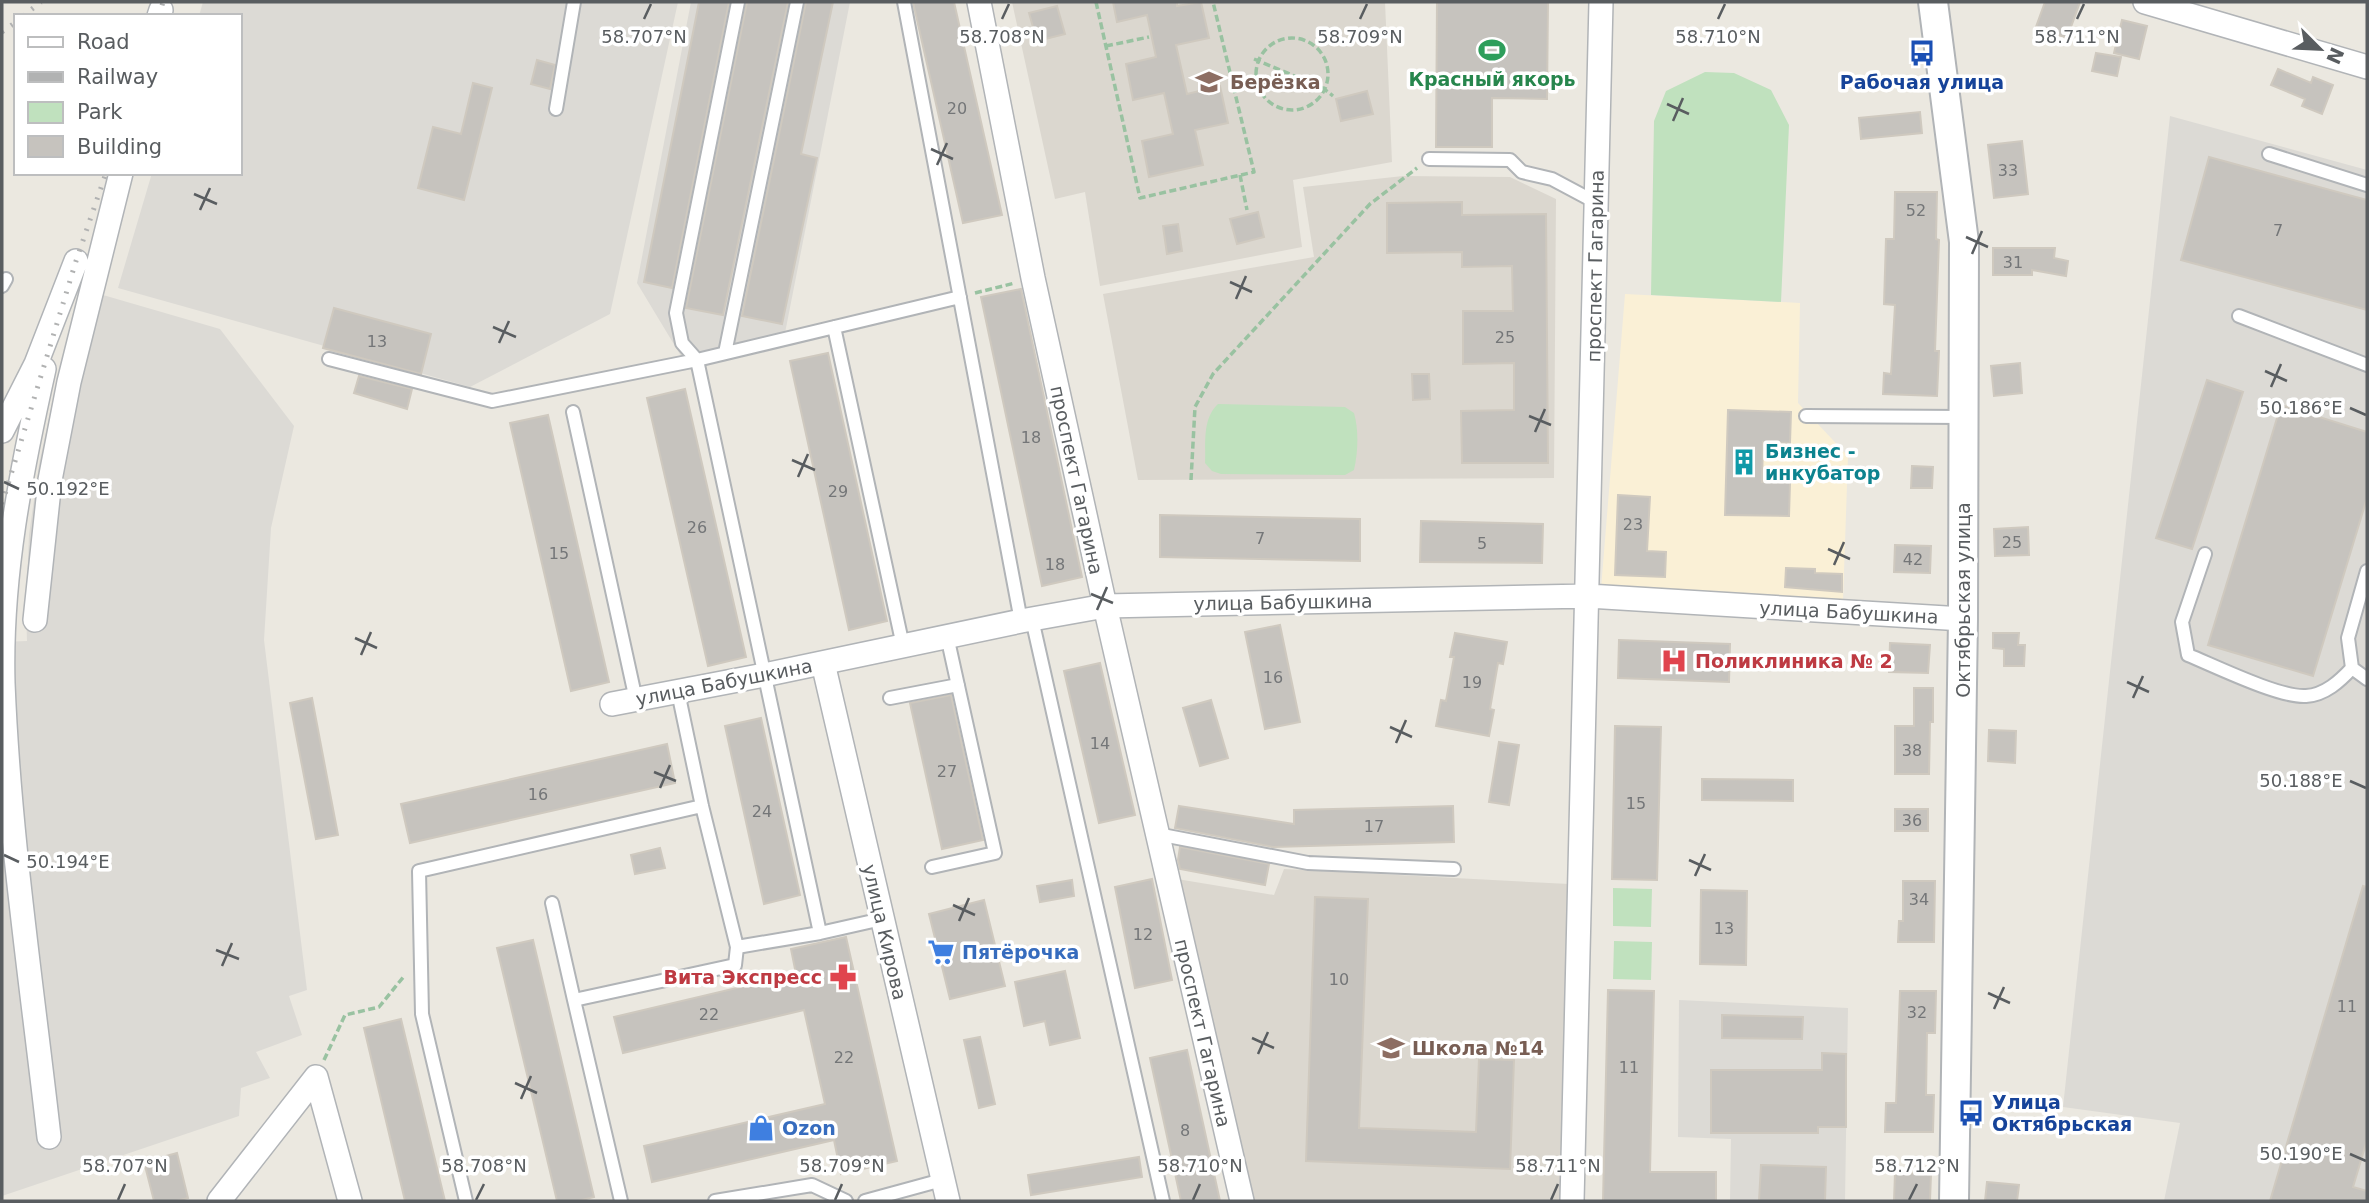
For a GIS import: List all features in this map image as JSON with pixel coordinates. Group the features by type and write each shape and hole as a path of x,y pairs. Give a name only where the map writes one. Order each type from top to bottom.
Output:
{"street":[{"name":"проспект Гагарина","path":"979,2 1033,278 1105,606 1242,1201"},
{"name":"проспект Гагарина","path":"1573,1201 1601,2"},
{"name":"Октябрьская улица","path":"1933,2 1964,242 1963,619 1954,1201"},
{"path":"2145,2 2367,67"},
{"path":"35,620 50,480 66,393 120,175"},
{"path":"2,431 36,364 76,261"},
{"path":"2,586 20,473 44,369"},
{"path":"12,529 3,642 6,753 49,1137"},
{"name":"улица Бабушкина","path":"612,704 1105,606 1588,596 1963,619"},
{"name":"улица Кирова","path":"823,663 945,1191"},
{"path":"219,1201 316,1077"},
{"path":"316,1077 349,1201"}],"lane":[{"path":"556,109 574,2"},
{"path":"738,2 676,313 682,343 697,360 820,933"},
{"path":"726,353 797,2"},
{"path":"904,2 960,297 1026,620 1163,1201"},
{"path":"2269,154 2367,185"},
{"path":"1429,159 1510,160 1522,172 1552,179 1597,203"},
{"path":"328,359 492,401 697,360 960,297"},
{"path":"2239,316 2367,365"},
{"path":"834,327 903,646"},
{"path":"573,412 636,700"},
{"path":"1806,416 1964,417"},
{"path":"2205,554 2182,622 2188,655 2279,692 2307,696 2335,685 2351,668 2348,638 2367,571"},
{"path":"932,867 995,853 947,636"},
{"path":"2351,668 2367,679"},
{"path":"890,698 958,685"},
{"path":"574,1000 735,965 737,947 702,806 678,692"},
{"path":"466,1201 422,1014 419,871 702,806"},
{"path":"1157,834 1308,863 1454,869"},
{"path":"552,903 621,1201"},
{"path":"737,947 882,919"},
{"path":"715,1201 812,1185 845,1201"},
{"path":"865,1201 945,1191"}],"path":[{"path":"1096,2 1140,198 1254,172 1213,2"},
{"path":"1106,46 1149,37"},
{"path":"1289,37 1303,39 1315,45 1328,65 1325,89 1315,102 1301,109 1286,110 1271,103 1261,92 1256,76 1256,60 1276,41 1289,37"},
{"path":"1256,60 1325,89 1333,96"},
{"path":"1191,480 1195,407 1213,374 1370,204 1429,159"},
{"path":"1240,175 1248,210"},
{"path":"960,297 1033,278"},
{"path":"316,1077 345,1015 379,1007 421,956"}],"shaded area":[{"path":"203,2 678,2 610,314 470,387 118,288 151,175 242,175 242,14 200,14"},
{"path":"691,2 850,2 785,333 681,356 637,283"},
{"name":"Берёзка","path":"1012,2 1385,2 1392,162 1293,180 1302,247 1100,286 1085,192 1055,199"},
{"path":"2170,116 2367,170 2367,1201 2164,1201 2180,1123 2063,1107"},
{"path":"1403,176 1510,177 1556,199 1554,478 1138,480 1103,294 1314,257 1303,187"},
{"path":"1625,294 1800,303 1798,403 1848,456 1843,601 1601,589"},
{"path":"103,295 220,329 294,426 271,528 264,640 307,990 289,996 302,1035 256,1052 270,1078 241,1088 239,1116 2,1196 2,642 27,641 29,535 39,464 54,395 78,399"},
{"name":"Школа №14","path":"1284,869 1569,884 1561,1201 1252,1201 1177,879 1274,895"},
{"path":"1679,1000 1848,1008 1845,1201 1730,1201 1731,1139 1678,1137"}],"green space":[{"path":"1705,72 1734,73 1771,90 1789,125 1781,302 1651,295 1654,121 1666,91"},
{"path":"1218,404 1345,407 1354,413 1357,427 1354,470 1345,475 1221,474 1212,471 1205,463 1206,432 1209,417"},
{"path":"1613,888 1652,889 1651,927 1613,926"},
{"path":"1614,941 1652,942 1651,980 1613,979"}],"building":[{"path":"699,2 729,2 672,288 644,282"},
{"path":"747,2 788,2 723,315 686,308"},
{"path":"806,2 833,2 801,154 817,158 782,324 742,316"},
{"path":"913,2 954,2 1002,215 963,223"},
{"name":"Берёзка","path":"1113,2 1177,2 1177,6 1201,2 1209,38 1176,45 1187,94 1220,86 1228,123 1195,130 1203,165 1149,177 1142,141 1173,134 1164,93 1133,100 1126,64 1156,57 1147,15 1117,22"},
{"name":"Красный якорь","path":"1437,2 1548,2 1547,99 1492,98 1492,147 1436,147"},
{"path":"2045,2 2080,2 2067,38 2036,27"},
{"path":"1057,6 1065,34 1037,41 1029,13"},
{"path":"2122,20 2147,26 2139,59 2114,53"},
{"path":"2096,53 2121,57 2117,76 2092,71"},
{"path":"537,60 555,65 550,89 531,84"},
{"path":"2278,69 2311,83 2313,77 2333,85 2322,114 2302,106 2305,99 2271,85"},
{"path":"473,83 492,88 464,200 418,188 433,127 461,134"},
{"path":"1367,91 1373,114 1341,121 1336,99"},
{"path":"1920,112 1922,133 1861,139 1859,118"},
{"path":"2022,141 2028,194 1994,198 1988,145"},
{"path":"2209,157 2367,200 2367,310 2181,260"},
{"path":"1895,192 1937,192 1937,396 1883,394 1884,373 1891,374 1895,305 1884,304 1886,239 1894,239"},
{"path":"1462,202 1462,215 1546,214 1548,463 1462,463 1461,411 1514,410 1514,363 1463,364 1463,311 1513,311 1512,266 1462,267 1462,252 1387,253 1387,203"},
{"path":"1258,212 1264,237 1237,244 1230,219"},
{"path":"1178,224 1182,251 1167,254 1163,226"},
{"path":"1993,248 2055,248 2054,258 2068,261 2066,276 2032,270 2032,275 1993,275"},
{"path":"1021,289 1082,577 1042,586 981,297"},
{"path":"334,308 431,334 421,374 323,348"},
{"path":"828,353 887,621 849,630 790,361"},
{"path":"2020,363 2022,393 1994,396 1991,366"},
{"path":"1412,374 1429,374 1430,399 1413,400"},
{"path":"359,376 412,389 407,409 354,393"},
{"path":"2207,380 2243,392 2192,549 2156,538"},
{"path":"685,389 746,657 708,666 647,398"},
{"path":"2281,405 2367,432 2367,498 2313,676 2208,645"},
{"name":"Бизнес - инкубатор","path":"1728,410 1791,412 1790,443 1763,442 1762,482 1790,483 1789,516 1725,515"},
{"path":"548,415 609,682 571,691 510,423"},
{"path":"1912,466 1933,467 1932,488 1911,488"},
{"path":"1618,495 1650,497 1647,551 1666,552 1665,577 1615,575"},
{"path":"1160,515 1360,519 1360,561 1160,557"},
{"path":"1421,521 1543,524 1542,563 1420,562"},
{"path":"2028,527 2029,555 1995,556 1994,529"},
{"path":"1895,545 1931,546 1930,573 1894,572"},
{"path":"1786,568 1842,574 1842,592 1785,587"},
{"path":"1280,625 1300,722 1265,729 1245,632"},
{"path":"1455,633 1507,642 1503,664 1498,663 1490,709 1494,710 1489,736 1436,726 1441,700 1446,701 1454,657 1450,657"},
{"path":"1993,633 2019,633 2018,645 2025,645 2024,666 2004,666 2004,649 1993,648"},
{"name":"Поликлиника № 2","path":"1619,640 1730,644 1729,682 1618,678"},
{"path":"1890,643 1930,645 1928,673 1889,672"},
{"path":"1100,663 1135,815 1099,823 1064,671"},
{"path":"1914,688 1933,688 1929,774 1895,774 1895,726 1914,726"},
{"path":"951,695 983,840 942,849 910,703"},
{"path":"312,698 338,835 316,839 290,703"},
{"path":"1211,700 1228,758 1200,766 1183,708"},
{"path":"761,718 800,895 764,904 725,726"},
{"path":"1615,726 1661,727 1657,880 1612,879"},
{"path":"1989,730 2016,731 2015,763 1988,761"},
{"path":"1499,742 1519,745 1509,805 1489,802"},
{"path":"667,744 675,783 410,843 401,804"},
{"path":"1702,779 1793,780 1793,801 1702,800"},
{"path":"1179,806 1294,824 1294,810 1453,806 1454,842 1273,847 1175,828"},
{"path":"1895,809 1928,809 1928,831 1895,831"},
{"path":"1180,847 1269,864 1265,885 1180,869"},
{"path":"660,848 665,868 635,874 631,855"},
{"path":"1152,879 1172,980 1135,988 1115,887"},
{"path":"1072,880 1074,896 1040,902 1037,886"},
{"path":"1903,881 1935,881 1934,942 1898,942 1899,921 1903,921"},
{"path":"2363,886 2367,887 2367,1140 2353,1187 2367,1191 2367,1201 2270,1201"},
{"path":"1701,890 1747,891 1746,965 1700,964"},
{"name":"Школа №14","path":"1315,897 1368,899 1359,1128 1476,1132 1479,1059 1514,1060 1510,1169 1306,1161"},
{"path":"984,900 1005,986 950,999 929,914"},
{"path":"846,937 897,1161 841,1174 834,1140 652,1182 644,1146 825,1104 804,1010 623,1053 614,1017 796,974 791,949"},
{"path":"533,940 594,1197 578,1201 557,1201 497,948"},
{"path":"1065,971 1080,1038 1050,1045 1045,1021 1024,1026 1015,982"},
{"path":"1608,990 1654,991 1650,1172 1716,1172 1716,1201 1603,1201"},
{"path":"1900,991 1936,991 1935,1033 1927,1033 1926,1095 1934,1095 1933,1132 1885,1132 1886,1103 1896,1103"},
{"path":"1722,1015 1803,1017 1802,1039 1722,1038"},
{"path":"401,1019 445,1201 405,1201 364,1028"},
{"path":"980,1037 995,1104 979,1108 964,1040"},
{"path":"1187,1050 1220,1201 1181,1201 1150,1058"},
{"path":"1822,1053 1846,1054 1846,1127 1818,1127 1818,1133 1711,1133 1711,1070 1822,1070"},
{"path":"177,1153 188,1198 154,1201 144,1162"},
{"path":"1139,1157 1142,1177 1031,1195 1028,1175"},
{"path":"1761,1165 1826,1167 1825,1201 1759,1201"},
{"path":"1895,1173 1931,1174 1930,1201 1894,1201"},
{"path":"1987,1182 2019,1185 2017,1201 1985,1201"}],"railway":[{"path":"26,14 41,2"},
{"path":"160,14 163,2"},
{"path":"2,32 14,23"},
{"path":"2,504 76,261 105,175"}],"place":[{"name":"Красный якорь","path":"1492,50"},
{"name":"Рабочая улица","path":"1922,53"},
{"name":"Берёзка","path":"1209,82"},
{"name":"Бизнес - инкубатор","path":"1744,462"},
{"name":"Поликлиника № 2","path":"1674,661"},
{"name":"Пятёрочка","path":"941,952"},
{"name":"Вита Экспресс","path":"843,977"},
{"name":"Школа №14","path":"1391,1048"},
{"name":"Улица Октябрьская","path":"1971,1113"},
{"name":"Ozon","path":"761,1128"}]}
